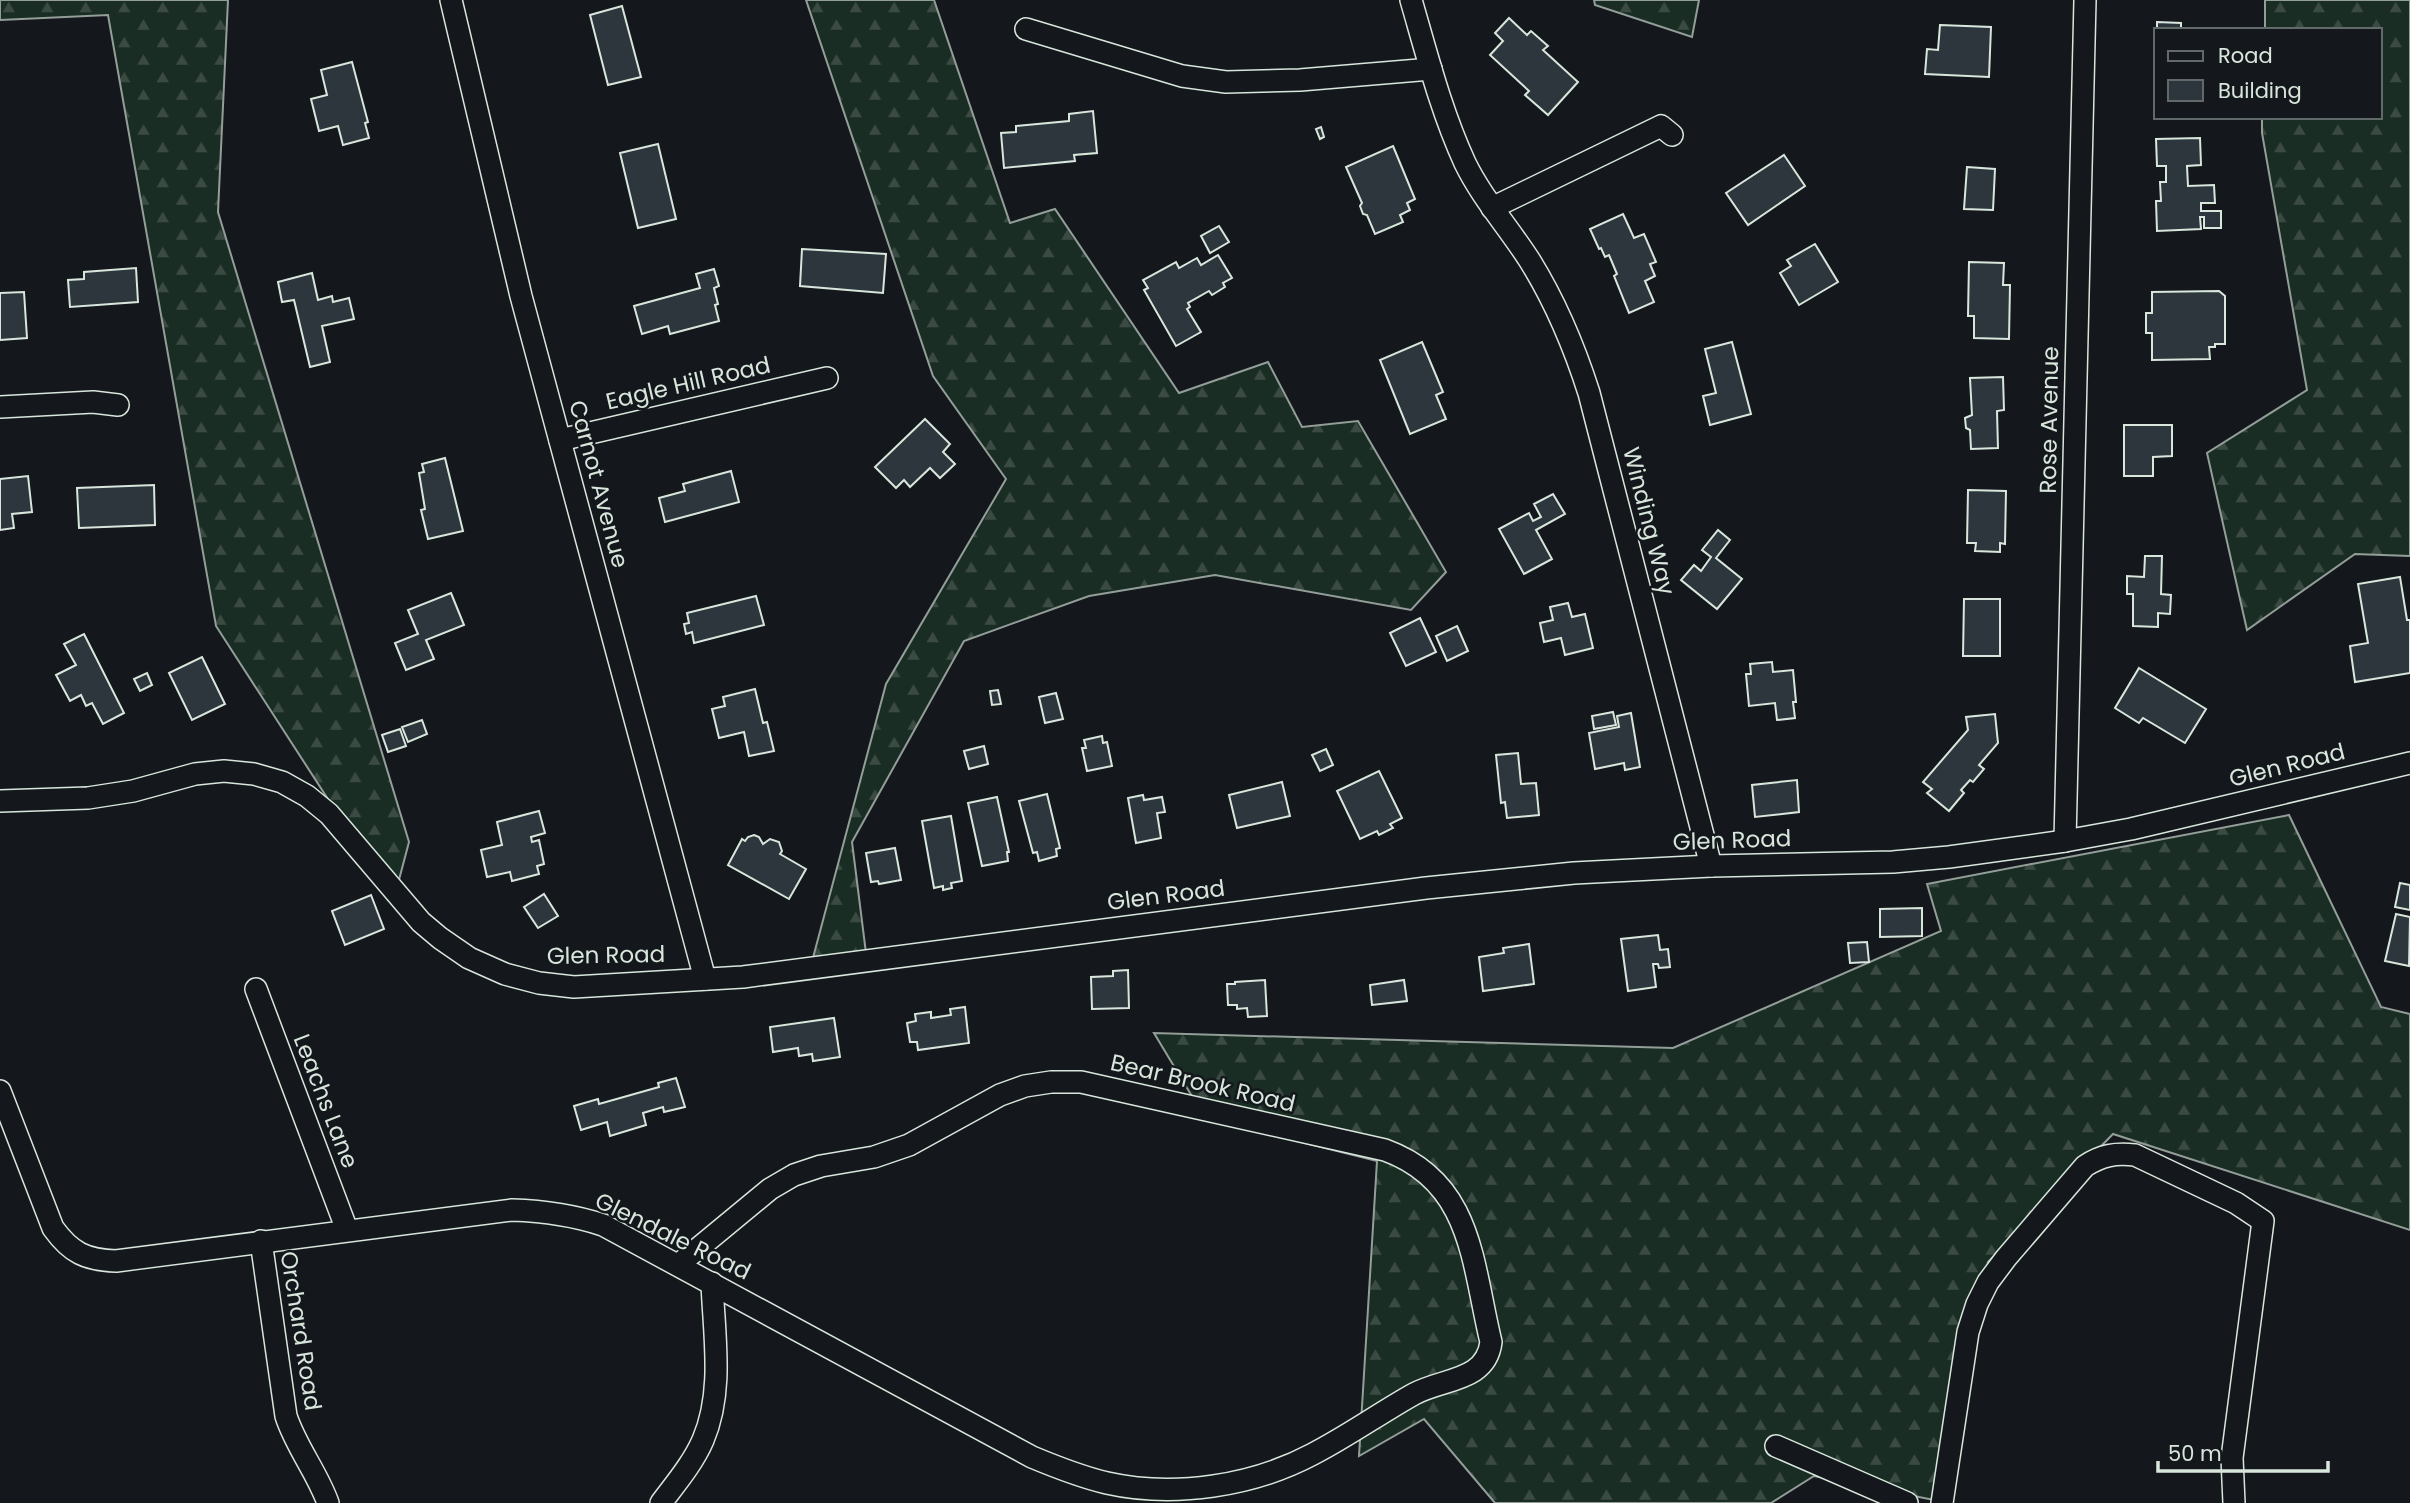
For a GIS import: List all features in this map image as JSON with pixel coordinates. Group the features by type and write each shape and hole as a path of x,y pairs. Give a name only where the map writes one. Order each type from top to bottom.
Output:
{"street":[{"name":"Carnot Avenue","path":"451,0 521,296 705,979"},
{"name":"Winding Way","path":"1411,0 1449,125 1466,165 1552,298 1575,348 1589,393 1711,866"},
{"name":"Rose Avenue","path":"2065,841 2085,0"},
{"path":"1026,29 1182,76 1226,82 1300,80 1431,69"},
{"path":"1492,208 1661,126 1672,135"},
{"name":"Eagle Hill Road","path":"560,440 827,378"},
{"path":"0,407 93,402 118,405"},
{"name":"Glen Road","path":"0,801 88,798 133,791 195,774 224,771 254,774 307,796 329,814 421,922 469,958 493,969 539,983 574,987 743,977 1426,888 1574,873 1711,866 1893,862 2065,841 2203,813 2410,763"},
{"name":"Leachs Lane","path":"256,989 347,1230"},
{"name":"Bear Brook Road","path":"678,1265 770,1189 794,1175 821,1166 874,1157 909,1145 1000,1095 1025,1086 1051,1082 1081,1082 1385,1150 1420,1168 1439,1185 1455,1206 1465,1230 1491,1342 1490,1354 1483,1366 1474,1373 1415,1393 1374,1419"},
{"name":"Glendale Road","path":"0,1091 53,1228 64,1242 79,1254 97,1260 116,1261 512,1210 548,1211 603,1225 1032,1457 1072,1474 1108,1483 1139,1496 1220,1485 1264,1474 1311,1456 1374,1419"},
{"path":"1942,1503 1968,1332 1988,1282 2085,1166 2100,1157 2118,1153 2136,1155 2236,1203 2263,1221 2232,1458 2234,1503"},
{"name":"Orchard Road","path":"261,1241 286,1416 294,1439 321,1484 328,1503"},
{"path":"661,1503 688,1467 703,1441 712,1414 716,1384 712,1283"},
{"path":"1776,1446 1907,1503"}],"green space":[{"path":"0,0 228,0 218,212 409,842 396,891 357,844 216,626 108,15 0,20"},
{"path":"806,0 934,0 1010,223 1055,209 1179,393 1268,362 1302,427 1358,421 1446,572 1411,610 1215,575 1089,596 964,641 852,842 867,961 810,969 886,684 1006,479 933,376"},
{"path":"1594,0 1699,0 1692,37 1595,5"},
{"path":"2265,0 2410,0 2410,556 2355,554 2247,630 2207,453 2307,390 2262,133 2262,119 2382,119 2382,28 2265,28"},
{"path":"2289,815 2381,1007 2410,1014 2410,1230 2113,1134 1988,1262 1949,1503 1814,1476 1771,1503 1495,1503 1424,1419 1359,1456 1377,1161 1205,1118 1154,1033 1673,1048 1941,931 1927,884"}],"building":[{"path":"622,6 641,77 608,85 590,15"},
{"path":"1509,18 1527,35 1531,31 1548,46 1543,50 1578,82 1548,115 1525,95 1529,91 1490,55 1503,41 1495,33"},
{"path":"2157,22 2181,23 2181,28 2157,28"},
{"path":"1940,25 1991,27 1989,77 1925,74 1927,49 1938,50"},
{"path":"352,62 368,122 365,123 369,138 343,145 338,126 319,131 311,99 327,95 321,70"},
{"path":"1093,111 1097,153 1074,155 1075,161 1004,168 1001,133 1016,132 1016,126 1069,121 1069,114"},
{"path":"1321,127 1324,137 1320,139 1316,129"},
{"path":"2200,138 2201,165 2187,166 2188,186 2214,185 2215,203 2201,203 2201,211 2221,211 2221,228 2204,228 2204,217 2200,217 2201,229 2157,231 2156,201 2161,201 2160,182 2166,182 2166,166 2157,166 2156,139"},
{"path":"658,144 676,219 638,228 620,153"},
{"path":"1393,146 1415,199 1407,203 1410,210 1400,215 1403,222 1375,234 1367,215 1363,214 1360,206 1362,203 1346,167"},
{"path":"1784,155 1805,186 1748,225 1726,193"},
{"path":"1967,167 1995,169 1993,210 1964,209"},
{"path":"1623,214 1634,238 1644,234 1656,262 1650,264 1655,276 1645,281 1654,302 1629,313 1614,276 1617,274 1609,255 1605,257 1601,248 1599,249 1590,229"},
{"path":"1219,226 1229,242 1210,253 1201,236"},
{"path":"1815,244 1838,282 1799,305 1780,273 1791,266 1787,260"},
{"path":"802,249 886,254 883,293 800,286"},
{"path":"1218,255 1232,278 1223,283 1225,287 1212,295 1209,291 1188,303 1190,307 1187,309 1201,332 1176,346 1144,290 1148,288 1143,280 1176,262 1179,268 1197,258 1201,265"},
{"path":"1969,262 2004,263 2003,285 2010,285 2009,339 1974,338 1974,316 1968,316"},
{"path":"136,268 138,302 70,307 68,280 84,279 84,272"},
{"path":"714,269 719,286 714,288 719,321 670,334 668,326 642,334 634,306 700,288 696,274"},
{"path":"312,273 318,300 332,296 333,302 349,298 354,319 322,326 330,362 310,367 294,300 282,302 278,282"},
{"path":"2219,291 2225,296 2225,344 2209,347 2210,359 2152,360 2152,333 2146,333 2146,313 2152,313 2152,292"},
{"path":"24,292 27,338 0,340 0,293"},
{"path":"1422,342 1443,392 1436,395 1446,419 1410,434 1380,360"},
{"path":"1732,342 1751,414 1710,425 1703,396 1716,393 1705,349"},
{"path":"2003,377 2004,410 1997,411 1998,448 1971,449 1970,430 1966,428 1965,418 1972,415 1970,378"},
{"path":"925,419 950,444 943,452 955,464 940,478 930,468 910,487 904,480 896,488 875,467"},
{"path":"2124,425 2172,425 2172,456 2153,457 2153,476 2124,476"},
{"path":"445,458 463,531 428,539 421,510 425,509 419,473 424,472 422,464"},
{"path":"731,471 739,502 665,522 659,498 685,491 683,484"},
{"path":"28,476 32,512 12,514 14,528 0,530 0,479"},
{"path":"154,485 155,525 79,528 77,488"},
{"path":"1968,490 2006,491 2005,544 2000,543 2000,552 1975,551 1976,543 1967,543"},
{"path":"1553,494 1565,514 1536,530 1552,559 1524,574 1499,529 1529,513 1533,521 1541,517 1534,504"},
{"path":"1718,530 1730,540 1716,558 1742,579 1717,609 1681,580 1694,565 1701,571 1711,557 1702,550"},
{"path":"2145,556 2162,556 2161,594 2171,595 2170,614 2158,613 2158,627 2133,626 2133,594 2127,594 2127,576 2144,577"},
{"path":"2400,577 2407,620 2410,620 2410,673 2355,682 2350,646 2368,643 2358,584"},
{"path":"451,593 464,625 426,640 434,659 406,670 395,643 418,634 408,610"},
{"path":"756,596 764,625 694,643 692,632 686,634 684,624 689,623 687,613"},
{"path":"1964,599 2000,599 2000,656 1963,656"},
{"path":"1568,603 1572,617 1585,614 1593,648 1565,655 1561,638 1544,642 1540,623 1553,620 1550,607"},
{"path":"1420,618 1436,652 1406,666 1390,633"},
{"path":"1457,626 1468,651 1447,661 1436,636"},
{"path":"84,634 124,713 103,724 92,703 86,706 81,695 70,701 56,675 76,665 64,644"},
{"path":"202,657 225,704 192,720 169,673"},
{"path":"1772,662 1773,672 1793,670 1795,718 1777,720 1775,703 1749,706 1746,674 1751,674 1750,664"},
{"path":"2139,668 2206,709 2185,743 2143,718 2139,723 2115,708"},
{"path":"147,673 152,685 140,691 134,679"},
{"path":"755,689 763,723 767,722 774,751 749,756 744,732 719,738 712,709 725,706 723,697"},
{"path":"998,690 1001,704 992,705 990,691"},
{"path":"1056,693 1063,719 1045,723 1039,697"},
{"path":"1613,712 1616,725 1594,729 1592,716"},
{"path":"1631,713 1640,767 1625,770 1624,763 1595,769 1589,733 1619,727 1617,716"},
{"path":"1995,714 1998,743 1979,765 1984,769 1973,782 1970,780 1961,790 1964,793 1949,811 1927,793 1932,789 1923,782 1968,730 1966,717"},
{"path":"422,720 427,734 408,742 402,727"},
{"path":"400,729 406,746 388,752 382,735"},
{"path":"1102,736 1103,743 1107,742 1112,766 1087,771 1082,748 1086,748 1084,740"},
{"path":"984,746 988,764 969,769 964,751"},
{"path":"1326,749 1333,765 1320,771 1312,755"},
{"path":"1518,753 1521,784 1536,783 1539,815 1507,818 1505,802 1501,803 1496,755"},
{"path":"1379,771 1402,818 1390,824 1393,828 1379,835 1377,831 1360,839 1337,791"},
{"path":"1797,780 1799,812 1755,817 1752,785"},
{"path":"1282,782 1290,816 1237,828 1229,795"},
{"path":"1047,794 1060,848 1056,849 1057,856 1039,861 1037,852 1033,853 1019,801"},
{"path":"1143,795 1144,800 1162,797 1165,812 1157,813 1161,838 1136,843 1128,798"},
{"path":"997,797 1009,852 1008,861 982,866 968,803"},
{"path":"539,811 545,833 531,837 532,842 539,840 544,864 537,866 539,874 512,881 510,872 487,877 481,850 502,845 497,822"},
{"path":"951,816 962,881 951,883 952,888 943,890 943,886 934,888 922,821"},
{"path":"754,835 759,837 763,844 770,839 779,842 782,851 780,854 806,869 789,899 728,865 742,839 745,841"},
{"path":"895,848 901,880 879,884 878,881 871,882 866,853"},
{"path":"2400,883 2410,885 2410,910 2395,907"},
{"path":"544,894 558,916 538,928 524,907"},
{"path":"371,895 384,929 345,945 332,911"},
{"path":"1922,908 1922,936 1880,937 1880,909"},
{"path":"2396,914 2410,917 2409,966 2385,961"},
{"path":"1658,935 1660,950 1668,949 1670,967 1659,968 1658,964 1653,964 1656,987 1628,991 1621,939"},
{"path":"1867,942 1869,962 1850,963 1848,943"},
{"path":"1529,944 1534,984 1483,991 1479,957 1504,953 1503,948"},
{"path":"1128,970 1129,1008 1092,1009 1091,977 1113,976 1113,971"},
{"path":"1265,980 1267,1016 1248,1017 1247,1008 1237,1009 1237,1005 1228,1005 1227,984"},
{"path":"1404,980 1407,1001 1372,1005 1370,985"},
{"path":"965,1007 969,1043 918,1050 917,1042 910,1042 907,1023 916,1021 915,1014 931,1012 931,1018 951,1015 950,1009"},
{"path":"834,1018 840,1057 813,1061 812,1054 799,1056 798,1048 773,1052 770,1027"},
{"path":"676,1078 685,1107 664,1112 663,1107 643,1113 646,1125 610,1136 607,1122 581,1130 574,1106 598,1099 599,1104 659,1087 658,1083"}]}
